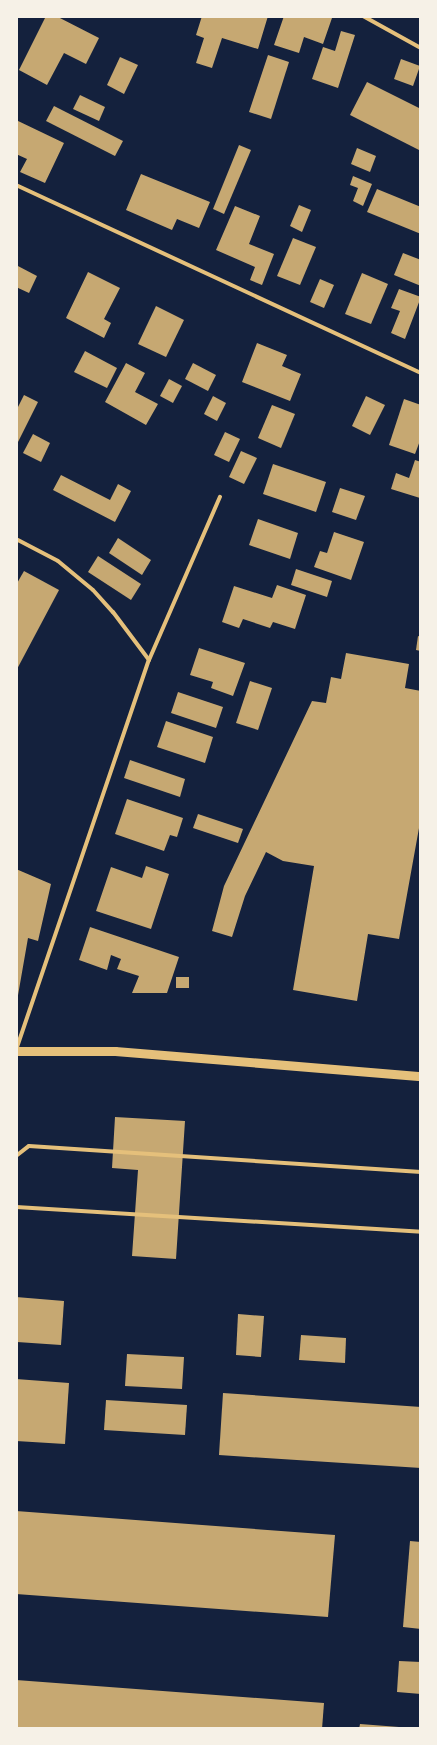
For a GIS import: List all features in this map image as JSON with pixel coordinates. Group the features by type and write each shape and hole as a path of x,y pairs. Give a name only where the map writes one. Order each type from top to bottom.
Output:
{"street":[{"path":"16,1050 115,1052 421,1076"}],"lane":[{"path":"363,16 421,48"},
{"path":"16,185 421,373"},
{"path":"16,1050 149,660 220,497"},
{"path":"16,539 58,561 88,585 113,612 149,660"},
{"path":"16,1156 29,1146 421,1172"},
{"path":"16,1207 421,1232"}],"building":[{"path":"46,16 56,16 99,38 86,64 64,53 47,85 19,70"},
{"path":"202,16 268,16 258,49 222,38 212,68 196,63 204,38 196,35"},
{"path":"284,16 332,18 323,44 304,37 299,53 274,45"},
{"path":"341,31 355,35 338,88 312,79 323,47 335,51"},
{"path":"268,55 289,62 271,119 249,112"},
{"path":"120,57 138,65 124,94 107,85"},
{"path":"401,59 420,66 413,86 394,79"},
{"path":"367,82 421,109 421,151 350,115"},
{"path":"80,95 105,107 99,121 73,109"},
{"path":"54,106 123,141 115,156 46,121"},
{"path":"16,120 64,143 45,183 20,172 27,159 16,154"},
{"path":"239,145 251,150 224,214 213,209"},
{"path":"357,148 376,156 370,172 351,164"},
{"path":"141,174 210,202 199,228 177,219 172,230 126,210"},
{"path":"353,176 372,184 363,206 353,201 358,188 350,185"},
{"path":"377,189 421,207 421,234 367,212"},
{"path":"299,205 311,210 302,232 290,226"},
{"path":"235,206 260,216 249,244 274,254 262,285 250,280 255,267 216,250"},
{"path":"293,238 316,247 300,285 277,276"},
{"path":"403,253 421,260 421,286 394,275"},
{"path":"16,265 37,276 29,293 16,287"},
{"path":"88,272 120,288 104,319 111,323 104,338 66,318"},
{"path":"362,273 388,284 371,324 345,314"},
{"path":"320,279 334,285 324,308 310,302"},
{"path":"399,289 421,297 405,339 391,333 400,311 391,308"},
{"path":"156,306 184,320 166,357 138,344"},
{"path":"257,343 287,355 282,366 301,374 290,401 242,382"},
{"path":"85,351 117,368 107,388 74,372"},
{"path":"126,363 145,373 135,392 158,404 146,425 105,402"},
{"path":"193,363 216,375 208,391 185,379"},
{"path":"169,379 182,386 173,403 160,396"},
{"path":"24,395 38,402 16,446 16,411"},
{"path":"213,396 226,403 217,421 204,414"},
{"path":"366,396 385,405 370,435 352,426"},
{"path":"404,399 421,405 421,438 415,454 389,445"},
{"path":"272,405 295,414 281,448 258,438"},
{"path":"225,432 240,439 229,462 214,455"},
{"path":"33,434 50,443 41,462 23,453"},
{"path":"241,451 257,458 244,484 229,477"},
{"path":"415,460 421,462 420,498 391,489 396,473 409,478"},
{"path":"273,464 326,482 316,512 263,494"},
{"path":"61,475 110,500 118,484 131,491 115,522 53,490"},
{"path":"340,488 365,496 356,520 332,512"},
{"path":"258,519 298,533 290,559 249,545"},
{"path":"334,532 364,542 351,580 314,567 320,551 327,553"},
{"path":"118,538 151,560 142,575 109,553"},
{"path":"98,556 141,584 131,600 88,572"},
{"path":"296,569 332,581 327,597 291,585"},
{"path":"24,571 59,590 16,671 16,585"},
{"path":"277,585 306,595 295,629 273,622 270,628 243,619 239,628 222,622 234,586 272,598"},
{"path":"418,636 421,637 421,651 416,650"},
{"path":"199,648 245,663 233,696 211,688 213,682 190,675"},
{"path":"346,653 409,664 405,688 421,691 421,817 399,939 368,934 357,1001 293,990 314,866 283,861 266,852 245,896 232,937 212,931 224,886 312,701 326,703 331,677 341,679"},
{"path":"250,681 272,688 258,730 236,723"},
{"path":"178,692 223,707 216,728 171,713"},
{"path":"166,721 213,737 205,763 157,747"},
{"path":"130,760 185,779 180,797 124,778"},
{"path":"127,799 183,818 177,837 170,835 164,851 115,834"},
{"path":"198,814 243,829 238,843 193,828"},
{"path":"146,866 169,874 151,929 96,911 111,867 142,878"},
{"path":"16,869 51,884 38,941 28,938 17,1001"},
{"path":"90,927 179,957 167,993 132,993 139,976 117,969 121,959 111,955 107,970 79,960"},
{"path":"176,977 189,977 189,988 176,988"},
{"path":"115,1117 185,1121 176,1259 132,1256 138,1170 112,1168"},
{"path":"16,1297 64,1301 61,1345 17,1342"},
{"path":"238,1314 264,1316 261,1357 236,1355"},
{"path":"301,1335 346,1338 345,1363 299,1360"},
{"path":"127,1354 184,1357 182,1389 125,1386"},
{"path":"16,1379 69,1383 65,1444 16,1441"},
{"path":"223,1393 421,1407 421,1468 219,1455"},
{"path":"106,1400 187,1405 185,1435 104,1430"},
{"path":"16,1511 335,1535 328,1617 16,1594"},
{"path":"410,1541 421,1542 421,1629 403,1627"},
{"path":"399,1661 421,1662 421,1694 397,1692"},
{"path":"16,1680 324,1703 322,1729 16,1729"},
{"path":"360,1724 399,1727 399,1729 359,1729"}]}
